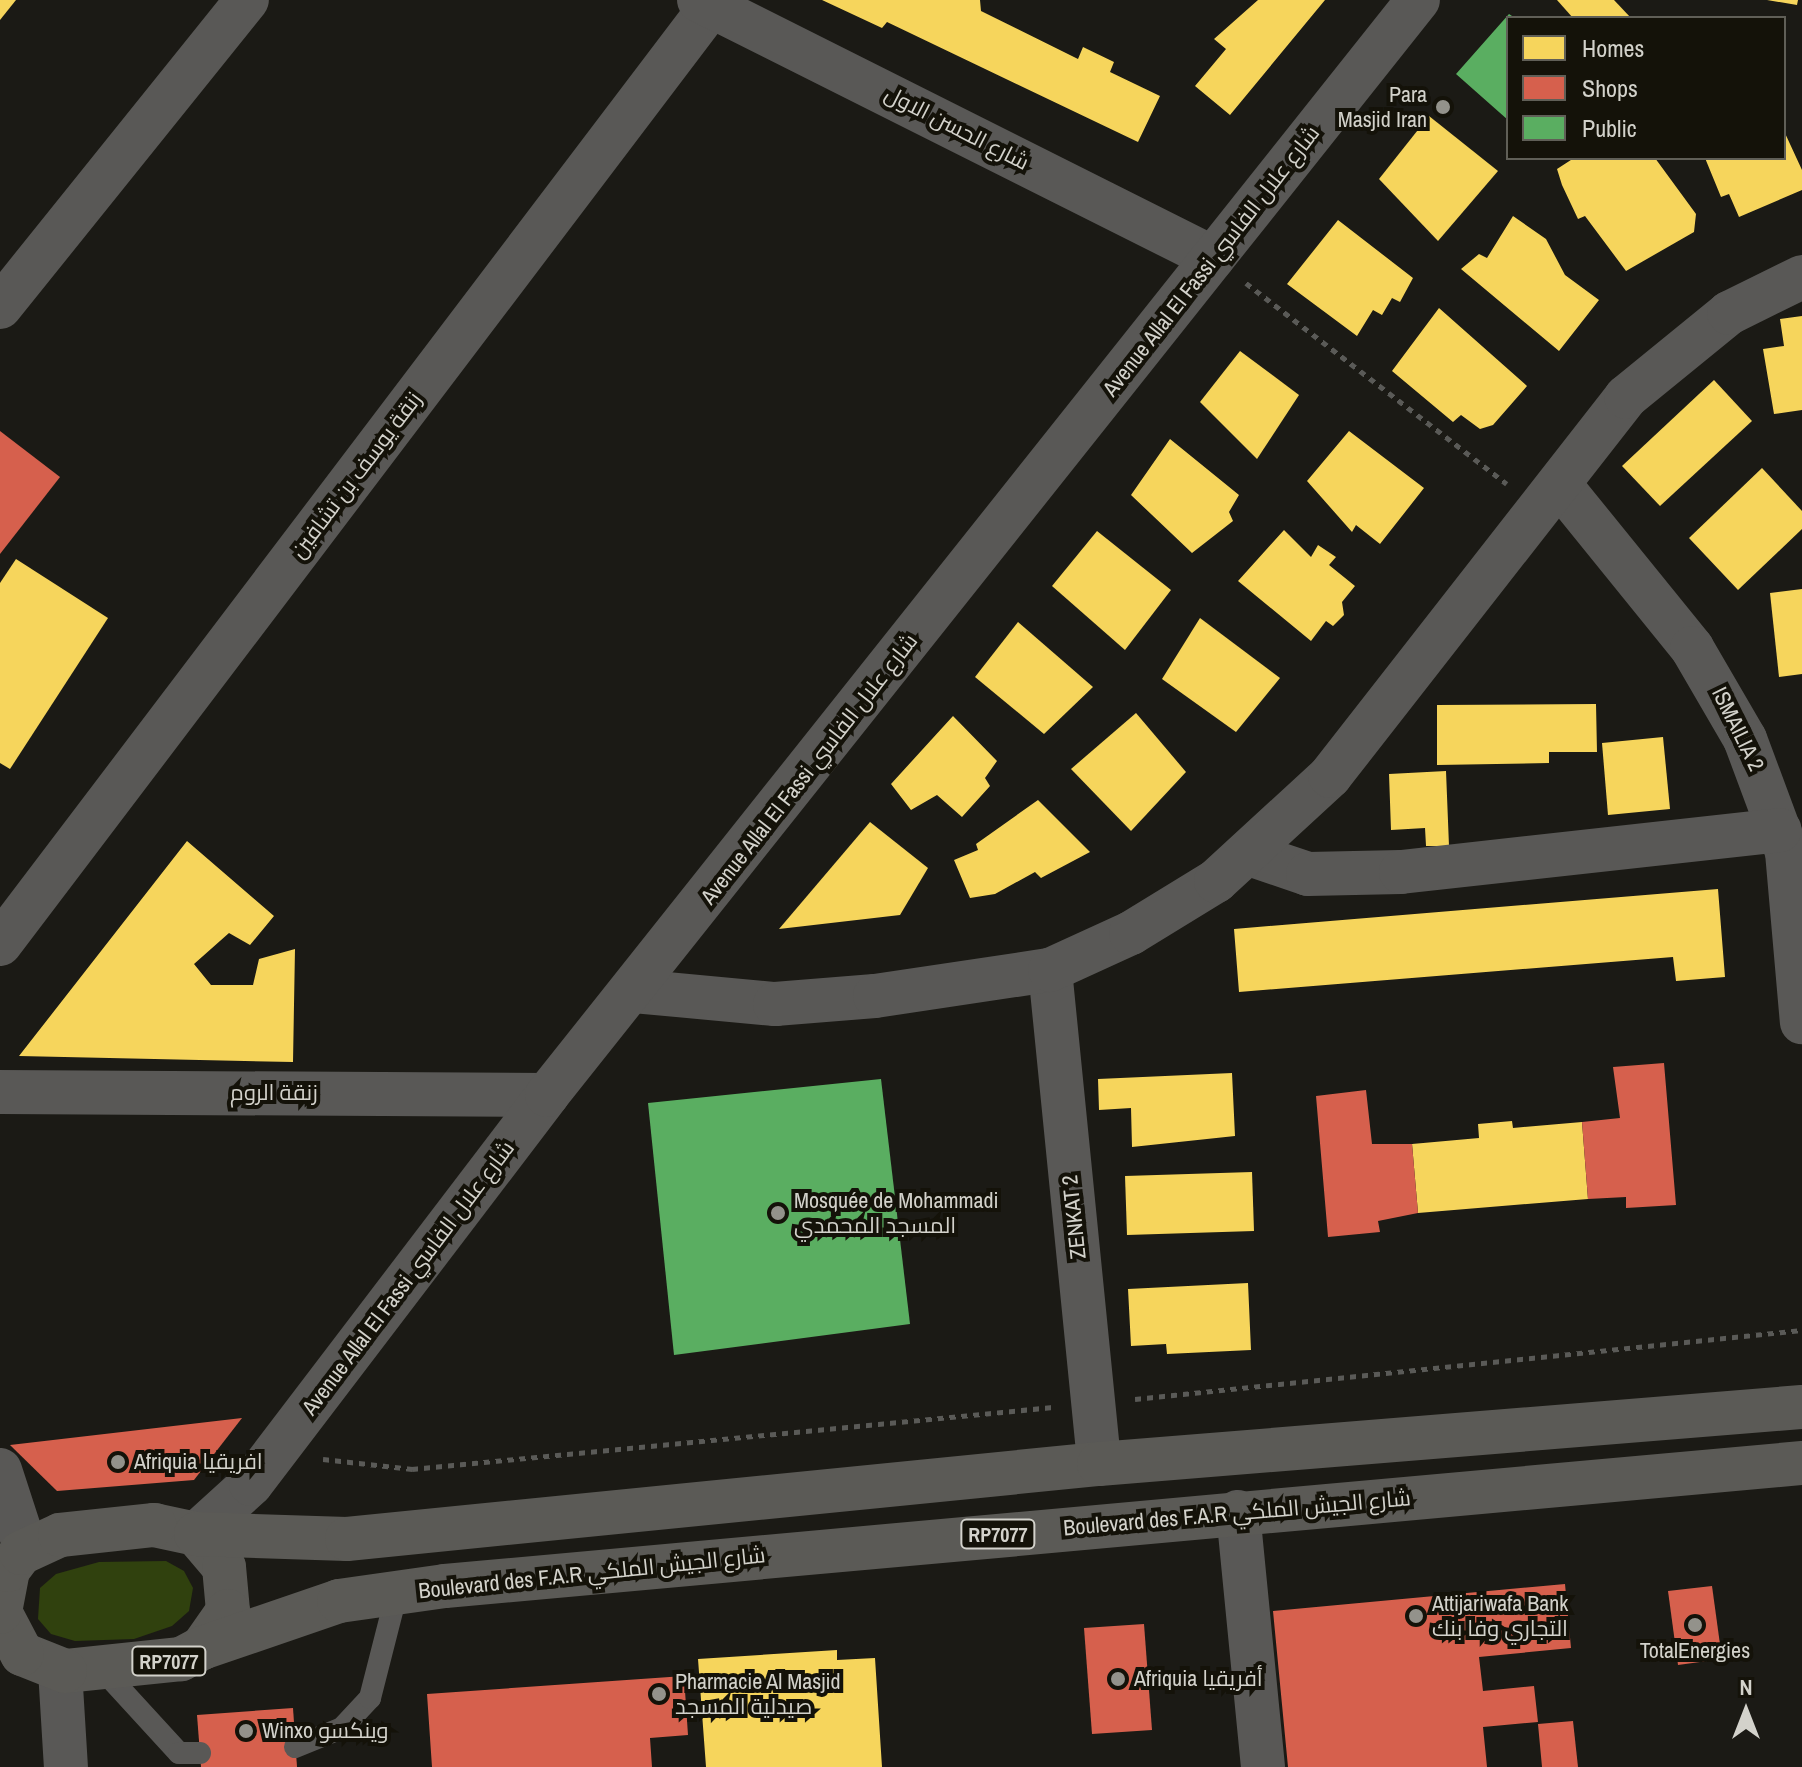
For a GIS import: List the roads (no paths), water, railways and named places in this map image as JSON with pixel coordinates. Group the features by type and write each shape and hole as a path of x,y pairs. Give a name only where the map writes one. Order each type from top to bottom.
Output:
{"main road":[{"path":"50,1669 7,1635 0,1612 11,1565 60,1535 154,1525 196,1534 347,1539 1099,1464 1802,1407"},
{"name":"Boulevard des F.A.R شارع الجيش الملكي","path":"50,1669 181,1659 272,1619 397,1592 1238,1512 1802,1463"},
{"name":"RP7077","path":"196,1534 213,1548 230,1588 228,1611 202,1648"}],"street":[{"path":"0,307 247,0"},
{"name":"Avenue Allal El Fassi شارع علال الفاسي","path":"196,1534 251,1484 547,1095 634,991 1418,0"},
{"name":"شارع الحسن الاول","path":"705,3 1213,258"},
{"name":"زنقة يوسف بن تشافين","path":"0,944 705,3"},
{"path":"634,991 775,1004 1050,970 1131,933 1249,854 1330,776 1626,397 1729,313 1802,277"},
{"name":"ISMAILIA 2","path":"1550,498 1721,689 1780,830 1802,1019"},
{"path":"1249,854 1308,874 1401,872 1780,830"},
{"name":"ZENKAT 2","path":"1050,970 1099,1464"},
{"name":"زنقة الروم","path":"0,1092 547,1095"},
{"path":"0,1470 11,1565"},
{"path":"1238,1512 1263,1767"},
{"path":"50,1669 66,1767"}],"lane":[{"path":"295,1747 342,1728 370,1698 397,1592"},
{"path":"50,1669 182,1758"}],"place":[{"name":"Para Masjid Iran","path":"1443,107"},
{"name":"Mosquée de Mohammadi المسجد المحمدي","path":"778,1213"},
{"name":"Afriquia افريقيا","path":"118,1462"},
{"name":"Attijariwafa Bank التجاري وفا بنك","path":"1416,1616"},
{"name":"TotalEnergies","path":"1695,1625"},
{"name":"Afriquia أفريقيا","path":"1118,1679"},
{"name":"Pharmacie Al Masjid صيدلية المسجد","path":"659,1694"},
{"name":"Winxo وينكسو","path":"246,1731"}]}
